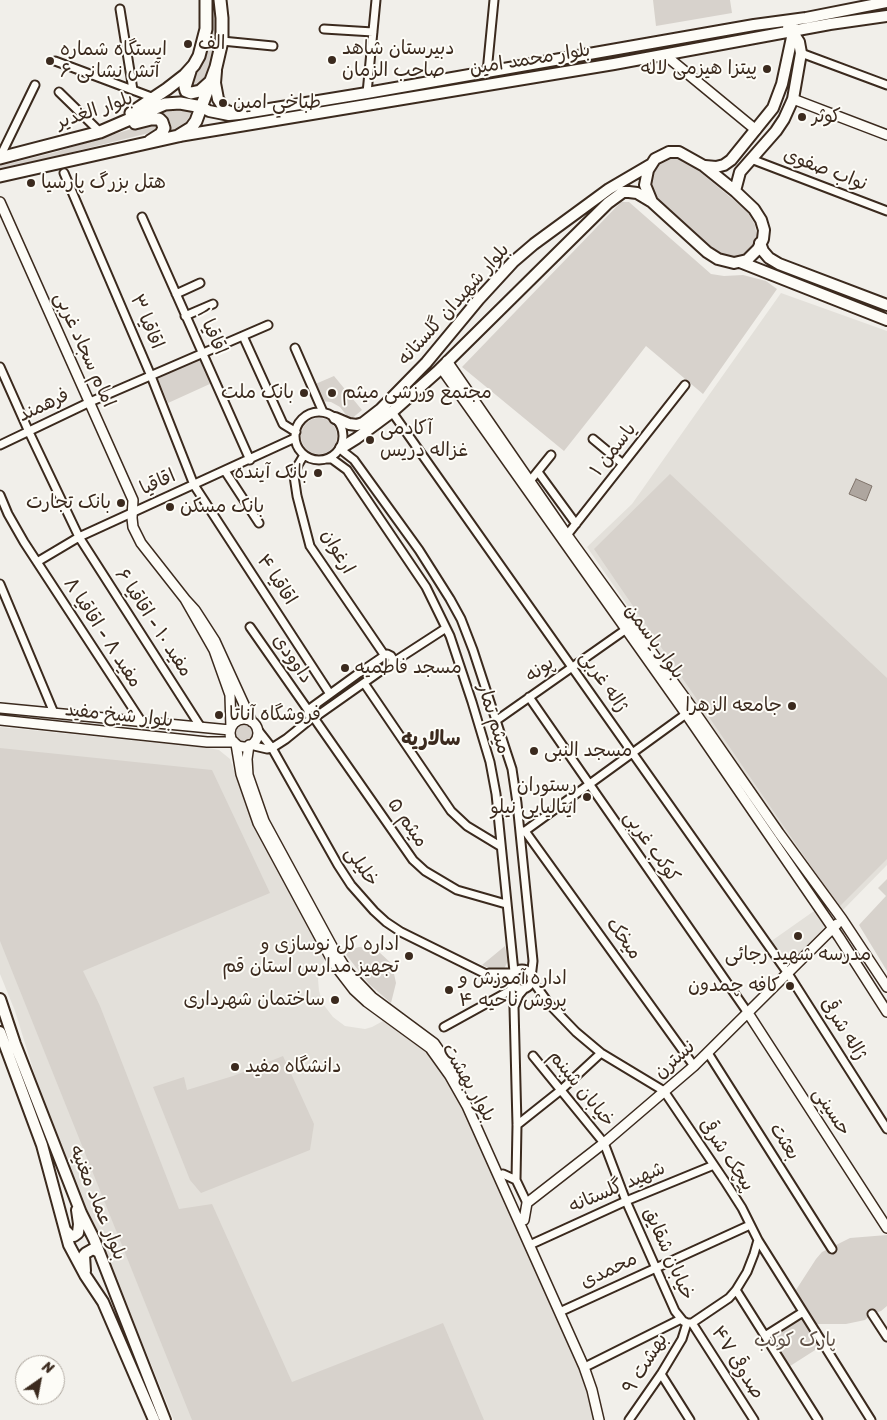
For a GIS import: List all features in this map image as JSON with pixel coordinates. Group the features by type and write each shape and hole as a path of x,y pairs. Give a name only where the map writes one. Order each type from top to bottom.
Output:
{"main road":[{"path":"100,132 154,98 185,76 190,70 199,56 206,29 206,0"},
{"path":"178,136 191,128 196,121 216,67 222,40 220,0"},
{"name":"بلوار محمد امین","path":"202,107 222,114 239,114 806,18 887,2"},
{"name":"بلوار محمد امین","path":"178,136 666,55 792,31 887,16"},
{"path":"704,166 716,167 724,165 773,108 778,97 792,31 806,18"},
{"path":"735,191 740,172 764,146 784,119 793,99 801,53 799,42 792,31 783,27 754,26"},
{"path":"216,67 215,83 218,100 225,110 239,114"},
{"path":"190,70 185,87 186,91 191,93 200,91 211,80"},
{"name":"بلوار الغدیر","path":"0,157 100,132 166,104 180,103 202,107"},
{"path":"222,114 217,121 217,124 222,129"},
{"path":"100,132 151,119 162,122 164,128 161,134 143,144"},
{"name":"بلوار الغدیر","path":"0,176 178,136"},
{"path":"740,262 752,254 760,243 764,230 761,220 748,202 704,166 679,152 669,152 656,159 650,165 645,185 652,202 707,252 725,262 740,262 887,320"},
{"name":"بلوار شهیدان گلستانه","path":"335,418 357,425 363,423 381,409 426,363 479,298 514,262 534,244 609,189 650,165"},
{"name":"بلوار شهیدان گلستانه","path":"340,448 392,412 444,364 608,203 623,192 637,193 652,202"},
{"path":"760,243 763,251 769,258 779,264 887,305"},
{"name":"بلوار عماد مغنیه","path":"0,999 15,1044 165,1420"},
{"name":"بلوار عماد مغنیه","path":"0,1032 42,1145 69,1245 85,1275 103,1302 154,1420"},
{"path":"65,1230 74,1236 78,1233 79,1224 75,1197"},
{"path":"85,1275 84,1255 93,1249 99,1252"}],"street":[{"path":"367,93 376,0"},
{"path":"487,72 494,0"},
{"path":"120,9 133,90"},
{"path":"324,29 373,32"},
{"path":"222,40 273,46"},
{"path":"801,53 887,85"},
{"path":"666,55 756,130"},
{"path":"55,61 154,98"},
{"path":"0,157 35,84"},
{"path":"59,92 100,132"},
{"path":"793,99 887,135"},
{"name":"نواب صفوی","path":"751,159 887,211"},
{"name":"اقاقیا ۳","path":"64,173 151,376 194,484"},
{"name":"امام سجاد غربی","path":"0,202 134,500 134,527 141,543 185,599"},
{"name":"اقاقیا ۱","path":"142,217 250,460"},
{"path":"176,294 200,283"},
{"path":"186,316 213,304"},
{"name":"فرهمند","path":"0,445 90,402 268,325"},
{"path":"243,336 283,424 296,435"},
{"path":"295,348 323,412"},
{"name":"بلوار یاسمن","path":"444,364 833,928 887,1012"},
{"name":"مفید ۱۰ - اقاقیا ۶","path":"0,367 80,537 200,726"},
{"name":"بلوار یاسمن","path":"453,377 530,481 564,537 690,705 779,833 842,919 887,987"},
{"name":"یاسمن ۱","path":"564,537 685,385"},
{"path":"323,412 335,418 343,432 340,448 332,457 326,459 315,460 304,455 298,448 296,435 299,423 305,416 314,413 323,412"},
{"name":"ژاله غربی","path":"392,412 787,972"},
{"name":"اقاقیا","path":"37,562 80,537 250,460 296,435"},
{"path":"593,440 624,464"},
{"name":"میثم تمار","path":"340,448 354,460 419,550 461,619 497,720 512,769 523,831 530,934"},
{"name":"ارغوان","path":"304,455 298,464 294,476 297,496 310,546 385,656 387,654 391,656 393,659 392,663"},
{"path":"530,481 551,455"},
{"name":"میثم تمار","path":"326,459 332,460 347,470 422,580 446,628 472,702 490,762 496,794 506,904 516,971"},
{"path":"225,471 259,523"},
{"path":"538,472 576,524"},
{"name":"اقاقیا ۴","path":"194,484 330,694"},
{"name":"مفید ۸ - اقاقیا ۸","path":"0,495 8,514 37,562 141,721"},
{"path":"0,517 8,514"},
{"path":"0,584 54,713"},
{"path":"185,599 214,650 230,695 231,737 235,743 243,746 250,745 267,749 286,739 392,663 446,628"},
{"path":"185,599 195,610 215,641 255,725 256,738 250,745"},
{"name":"داوودی","path":"250,627 308,710 309,716 313,718"},
{"name":"پونه","path":"497,720 626,630"},
{"path":"308,710 385,656"},
{"path":"364,683 451,811 467,826 500,846"},
{"name":"کوکب غربی","path":"529,698 748,1013"},
{"name":"بلوار شیخ مفید","path":"0,708 231,729"},
{"path":"523,831 590,785 686,714"},
{"name":"میثم ۵","path":"313,718 413,860 432,876 457,890 506,904"},
{"path":"231,729 237,720 248,719 255,725"},
{"name":"بلوار شیخ مفید","path":"0,720 207,742 235,743"},
{"name":"خلیلی","path":"255,725 272,748 338,865 362,898 386,922 401,932 465,964"},
{"name":"بلوار بهشت","path":"235,743 241,774 258,823 334,964 354,990 367,1002 430,1048 450,1076 467,1106 584,1367 599,1420"},
{"name":"بلوار بهشت","path":"250,745 247,759 248,775 264,821 333,948 348,972 367,993 434,1042 441,1050 472,1103 588,1366 604,1420"},
{"name":"میخک","path":"523,831 694,1066"},
{"name":"نسترن","path":"527,1203 604,1143 694,1066 842,919"},
{"path":"524,1220 527,1203 516,1180 517,1125 512,985 516,971 528,959 530,934"},
{"path":"514,1007 519,995 529,982 533,961 530,934"},
{"path":"465,964 496,974 526,970 529,982 538,988 565,1022 602,1053 664,1091"},
{"path":"465,964 516,987 529,982"},
{"name":"ژاله شرقی","path":"787,972 887,1129"},
{"path":"444,1027 512,985"},
{"name":"حسینی","path":"748,1013 887,1228"},
{"path":"517,1125 561,1090 602,1053"},
{"name":"بعثت","path":"708,1053 832,1249"},
{"name":"خیابان شبنم","path":"533,1056 604,1143"},
{"name":"پیچک شرقی","path":"664,1091 742,1208 758,1240 871,1420"},
{"name":"خیابان شقایق","path":"604,1143 626,1201 675,1311 687,1322 721,1304 736,1290 747,1272 758,1240"},
{"name":"شهید گلستانه","path":"534,1243 626,1201 714,1166"},
{"path":"503,1174 516,1180"},
{"name":"محمدی","path":"564,1310 750,1225"},
{"path":"736,1290 818,1420"},
{"path":"765,1336 803,1312"},
{"path":"872,1314 887,1337"},
{"path":"588,1366 687,1322"},
{"name":"بهشت ۹","path":"632,1418 682,1339 687,1322"},
{"name":"صدوقی ۴۷","path":"687,1322 754,1420"},
{"path":"660,1374 690,1420"}],"shaded area":[{"name":"جامعه الزهرا","path":"781,293 887,331 887,865 840,913 587,547 632,504"},
{"path":"856,479 872,486 866,501 849,494"},
{"name":"دانشگاه مفید","path":"0,727 208,748 219,750 230,759 252,822 327,955 318,979 323,1004 333,1017 345,1026 365,1029 383,1021 426,1050 463,1108 584,1377 597,1420 174,1420 82,1200 38,1085 15,1011 0,974"},
{"name":"مدرسه شهید رجائی","path":"814,911 824,925 823,929 788,964 785,963 770,942"}],"green space":[{"path":"211,0 216,0 217,32 214,50 206,75 200,86 190,89 190,79 201,64 210,44 213,17"},
{"path":"653,0 730,0 732,13 656,26"},
{"path":"760,30 775,30 246,121 225,123 222,120 223,118"},
{"path":"175,107 193,110 186,122 168,133 171,127 169,121 164,116 155,115 162,110"},
{"path":"154,122 160,126 157,131 0,170 0,166 56,152"},
{"path":"678,158 688,162 747,211 755,225 757,239 752,249 741,257 733,259 723,257 656,200 651,192 651,173 666,159"},
{"path":"621,202 629,202 711,274 724,276 743,275 766,281 777,289 703,394 646,346 564,451 462,367"},
{"path":"201,358 212,383 168,403 157,377"},
{"name":"مجتمع ورزشی میثم","path":"334,376 362,410 350,420 340,407 331,402 320,401 313,385"},
{"path":"319,418 326,419 332,423 336,429 336,443 332,449 326,453 319,454 312,453 306,449 302,443 301,436 302,429 306,423 312,419"},
{"path":"670,474 887,678 887,859 839,907 594,549"},
{"path":"244,723 251,726 254,733 251,740 244,743 237,740 234,733 237,726"},
{"path":"0,748 212,770 270,893 83,971 100,1006 179,1209 212,1204 292,1382 443,1323 484,1420 192,1420 0,941"},
{"path":"887,879 887,971 859,925 886,896 878,888"},
{"path":"505,946 508,961 504,969 495,971 482,965"},
{"path":"359,947 379,952 392,964 396,983 391,1003 369,984 344,952"},
{"path":"283,1056 314,1124 310,1150 201,1193 190,1180 153,1087 184,1077 187,1090 233,1076"},
{"name":"پارک کوکب","path":"887,1235 887,1306 865,1320 846,1324 815,1324 794,1293 816,1259 822,1252 850,1238"},
{"name":"پارک کوکب","path":"803,1313 823,1345 787,1368 767,1336"}],"place":[{"name":"الف","path":"188,44"},
{"name":"دبیرستان شاهد صاحب الزمان","path":"332,60"},
{"name":"ایستگاه شماره ۶ آتش نشانی","path":"50,61"},
{"name":"پیتزا هیزمی لاله","path":"767,69"},
{"name":"طباخي امين","path":"223,103"},
{"name":"کوثر","path":"802,117"},
{"name":"هتل بزرگ پارسیا","path":"31,183"},
{"name":"بانک ملت","path":"304,393"},
{"name":"مجتمع ورزشی میثم","path":"332,393"},
{"name":"آکادمی غزاله دریس","path":"370,440"},
{"name":"بانک آینده","path":"318,473"},
{"name":"بانک تجارت","path":"121,503"},
{"name":"بانک مسکن","path":"170,507"},
{"name":"مسجد فاطمیه","path":"345,668"},
{"name":"جامعه الزهرا","path":"792,706"},
{"name":"فروشگاه آناتا","path":"219,715"},
{"name":"مسجد النبی","path":"534,751"},
{"name":"رستوران ایتالیایی نیلو","path":"587,797"},
{"name":"مدرسه شهید رجائی","path":"798,936"},
{"name":"اداره کل نوسازی و تجهیز مدارس استان قم","path":"409,956"},
{"name":"کافه چمدون","path":"790,986"},
{"name":"اداره آموزش و پروش ناحیه ۴","path":"449,990"},
{"name":"ساختمان شهرداری","path":"335,1000"},
{"name":"دانشگاه مفید","path":"235,1067"}],"district":[{"name":"سالاریه","path":"431,740"}]}
